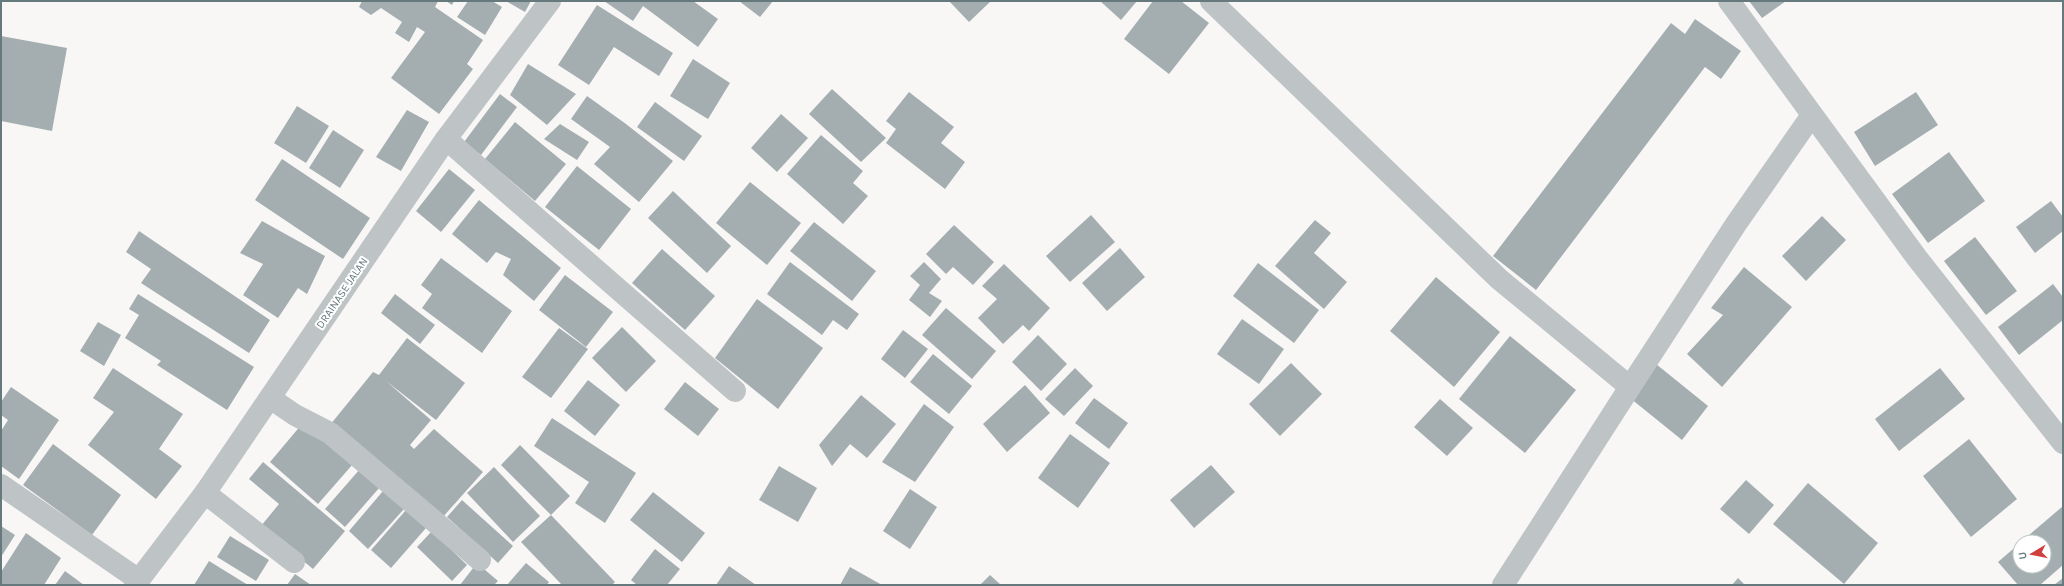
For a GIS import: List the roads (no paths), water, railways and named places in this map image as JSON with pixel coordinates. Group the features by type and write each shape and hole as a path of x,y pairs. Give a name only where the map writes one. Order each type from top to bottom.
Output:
{"street":[{"name":"DRAINASE JALAN","path":"137,582 205,493 446,139 550,1"},
{"path":"1211,1 1498,279 1630,387"},
{"path":"1729,1 1917,258 2063,443"},
{"path":"1503,585 1736,224 1812,115"},
{"path":"446,139 735,392"},
{"path":"270,398 295,415 330,433 480,560"},
{"path":"1,485 137,582"},
{"path":"205,493 294,562"}]}
